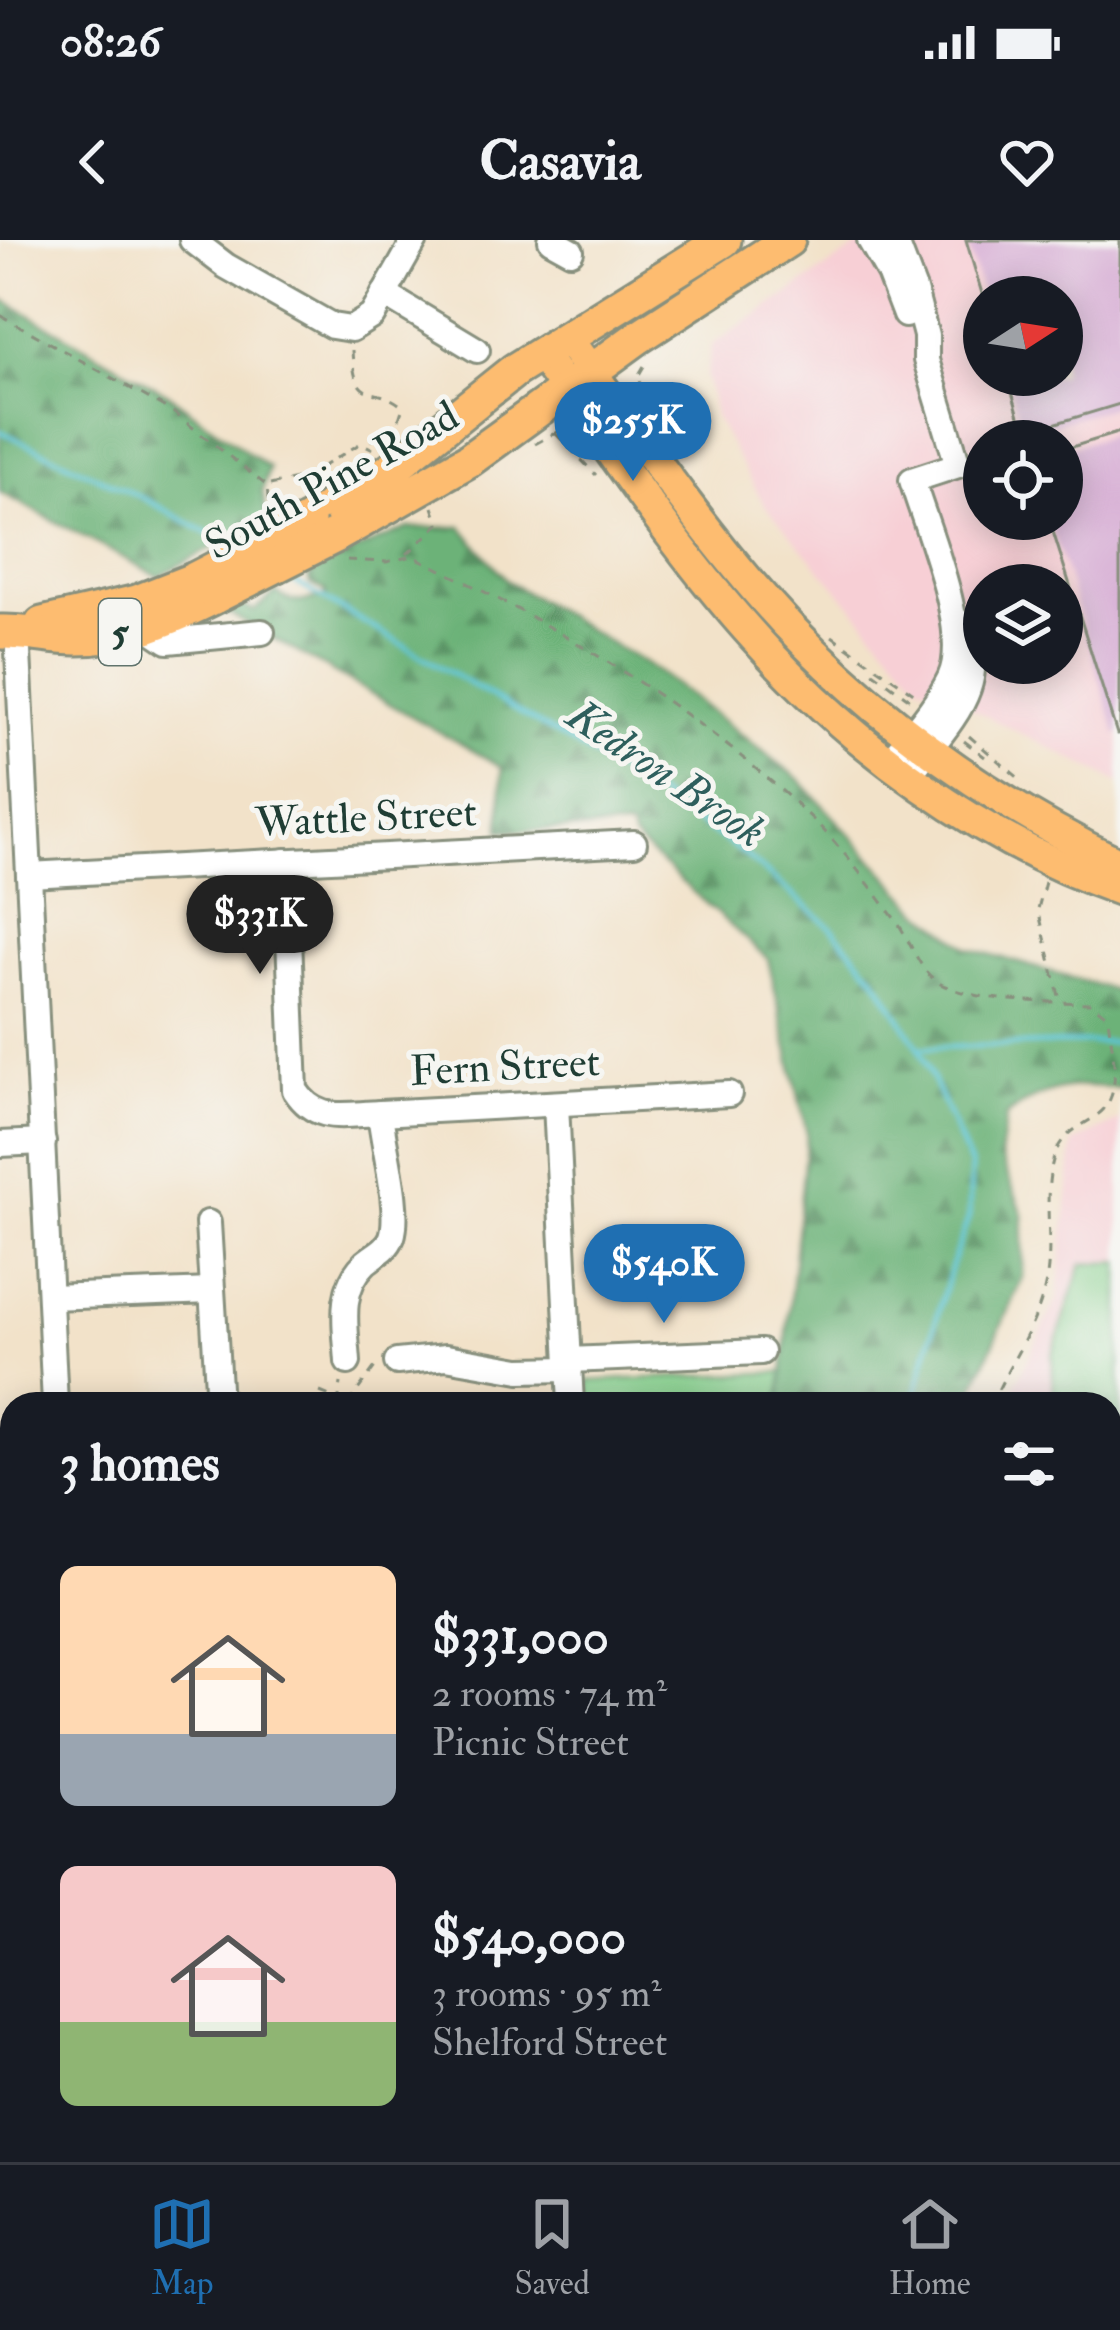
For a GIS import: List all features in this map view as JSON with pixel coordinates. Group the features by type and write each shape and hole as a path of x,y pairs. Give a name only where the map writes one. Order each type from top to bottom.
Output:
{"highway":[{"name":"South Pine Road","path":"327,538 390,470 465,407 553,345 724,240"},
{"name":"South Pine Road","path":"9,631 76,638 327,538 469,460 788,240"}],"main road":[{"path":"553,345 755,639 899,768 1039,858 1120,890"},
{"path":"579,381 764,599 838,675 918,743 1013,808 1120,864"}],"street":[{"path":"192,240 226,266 338,328 363,325 415,240"},
{"path":"870,240 889,273 913,341 926,360"},
{"path":"895,240 914,290 926,336 926,360 958,465 912,481 952,613 971,644 974,673 969,691 899,768"},
{"path":"384,294 477,350"},
{"name":"South Pine Road","path":"144,614 160,637 172,641 262,632"},
{"path":"9,631 29,875 54,1392"},
{"name":"Wattle Street","path":"29,875 634,843"},
{"name":"Fern Street","path":"286,861 295,1090 306,1108 326,1114 380,1113 729,1094"},
{"path":"556,1104 570,1392"},
{"path":"347,1362 345,1294 366,1262 392,1240 394,1228 380,1113"},
{"path":"0,1144 43,1142"},
{"path":"208,1223 218,1392"},
{"path":"50,1297 212,1291"},
{"path":"397,1363 446,1357 520,1370 761,1352"}],"path":[{"path":"0,315 173,412 267,485 270,519"},
{"path":"351,344 358,385 403,406 398,422 368,444"},
{"path":"645,367 637,378 681,454"},
{"path":"267,485 305,477 361,442 378,455"},
{"path":"406,556 439,524 432,502"},
{"path":"327,538 362,564 413,556 457,577 632,675 690,717 806,812 888,910 927,974 944,986 989,997 1090,1003 1108,1016 1111,1099 1065,1134 1053,1160 1045,1286 998,1392"},
{"path":"911,700 831,635 922,698"},
{"path":"962,730 1024,784"},
{"path":"1046,880 1038,909 1060,1002"},
{"path":"358,1392 377,1364 397,1363"},
{"path":"340,1388 348,1392"}],"shaded area":[{"path":"868,240 1120,240 1120,783 918,682 764,504 715,418 706,376 712,345"},
{"path":"1120,1120 1120,1392 1012,1392 1058,1297 1073,1143"}],"green space":[{"path":"0,298 168,394 269,468 262,491 267,520 158,576 0,492"},
{"path":"462,527 507,581 655,670 798,778 918,909 968,948 1120,992 1120,1088 1060,1089 1006,1116 1000,1156 1023,1214 1023,1276 972,1392 781,1392 807,1134 768,959 633,838 629,828 501,831 502,767 221,609 233,601 254,611 276,592 294,601 326,595 308,577 326,563 408,528"},
{"path":"1120,1262 1120,1392 1054,1392 1052,1355 1082,1264"},
{"path":"784,1372 782,1392 588,1392 588,1381"}],"building":[{"path":"966,240 1120,240 1120,404 1067,420 1020,420 1013,396 1083,396 1083,276 977,276"},
{"path":"1120,432 1117,734 1083,626 1083,564 1063,564 1056,540 1083,540 1083,443"}],"waterway":[{"name":"Kedron Brook","path":"0,431 147,500 231,546"},
{"name":"Kedron Brook","path":"288,578 643,785 745,855 831,927 875,977 919,1048 971,1167 969,1217 916,1392"},
{"path":"922,1048 1120,1042"}]}
